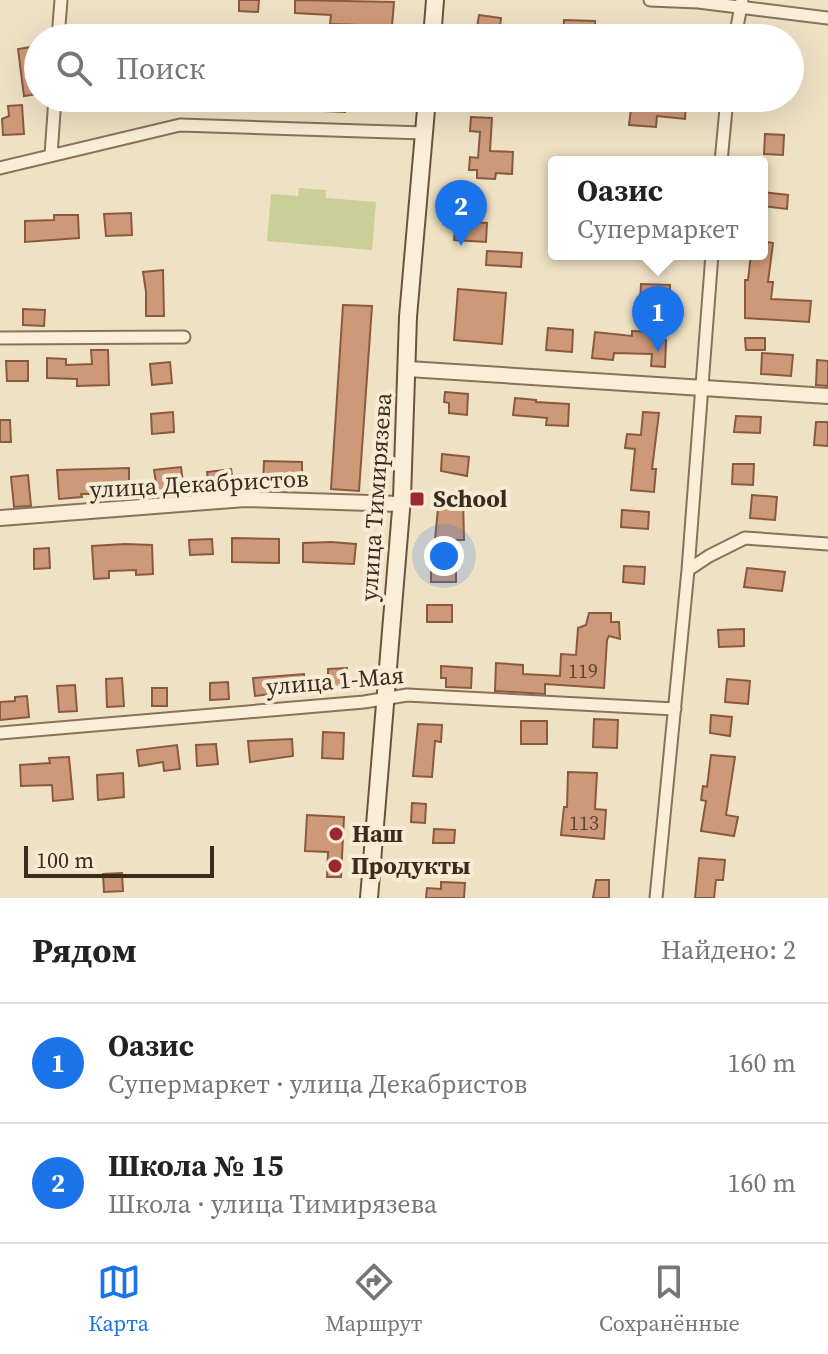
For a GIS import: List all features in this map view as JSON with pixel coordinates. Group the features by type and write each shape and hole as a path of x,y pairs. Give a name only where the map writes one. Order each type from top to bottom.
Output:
{"main road":[{"path":"433,24 435,0"},
{"name":"улица Тимирязева","path":"369,898 401,504 408,317 426,112"}],"street":[{"path":"59,24 61,0"},
{"path":"650,0 741,4 828,18"},
{"path":"737,24 741,4"},
{"path":"51,155 54,112"},
{"path":"722,156 726,112"},
{"path":"0,168 180,125 424,133"},
{"path":"656,898 688,570 711,260"},
{"path":"0,338 184,337"},
{"path":"408,369 828,396"},
{"name":"улица Декабристов","path":"0,518 245,499 401,504"},
{"path":"688,570 745,538 828,544"},
{"name":"улица 1-Мая","path":"0,733 364,702 407,695 675,709"}],"green space":[{"path":"299,188 326,190 326,198 376,202 372,250 267,241 271,194 298,196"}],"building":[{"path":"239,0 259,0 258,12 239,11"},
{"path":"295,0 394,2 392,24 330,24 331,15 295,13"},
{"path":"479,15 501,18 500,24 478,24"},
{"path":"564,20 595,21 595,24 564,24"},
{"path":"24,48 24,96 18,49"},
{"path":"22,105 24,134 3,135 2,119 9,116 8,106"},
{"path":"631,112 686,112 685,119 657,116 656,127 629,125"},
{"path":"471,117 492,118 490,151 513,152 512,174 496,173 495,179 477,178 477,170 469,170 470,157 478,158 480,132 470,131"},
{"path":"765,134 784,135 783,155 764,154"},
{"path":"768,193 788,195 787,209 768,207"},
{"path":"131,213 132,235 106,236 104,214"},
{"path":"54,215 78,215 79,238 25,242 25,221 54,220"},
{"path":"456,221 487,223 486,242 454,240"},
{"path":"768,242 773,243 768,282 773,282 771,299 811,301 809,322 745,318 745,280 748,280 750,260 768,260"},
{"path":"487,251 522,253 521,267 486,265"},
{"path":"163,270 164,316 146,316 143,272"},
{"path":"641,284 670,285 670,303 640,302"},
{"path":"458,289 506,293 502,344 454,340"},
{"path":"343,305 372,306 359,491 331,489"},
{"path":"23,309 45,310 44,326 23,325"},
{"path":"548,328 573,330 572,352 546,350"},
{"path":"632,331 656,332 656,339 666,340 665,367 651,366 652,354 614,353 613,360 592,358 595,332 632,336"},
{"path":"745,338 765,338 765,350 746,350"},
{"path":"91,350 108,350 109,385 77,386 77,379 47,378 47,358 66,359 66,365 92,364"},
{"path":"762,353 793,355 791,376 761,374"},
{"path":"817,360 828,361 828,386 816,385"},
{"path":"6,361 28,361 28,381 7,381"},
{"path":"170,362 172,383 152,385 150,364"},
{"path":"445,392 468,394 467,415 449,413 449,403 444,402"},
{"path":"515,398 569,404 568,426 546,425 547,418 513,415"},
{"path":"173,412 174,432 152,434 151,414"},
{"path":"643,412 659,413 652,469 656,469 654,492 631,490 635,449 625,448 627,434 641,435"},
{"path":"736,416 761,417 760,433 734,432"},
{"path":"0,420 10,420 11,442 0,442"},
{"path":"816,422 828,422 828,446 814,445"},
{"path":"442,454 469,457 467,476 441,471"},
{"path":"264,461 302,462 302,486 263,486"},
{"path":"733,464 754,464 753,485 732,484"},
{"path":"181,467 184,491 158,495 154,470"},
{"path":"129,468 129,494 81,494 82,497 59,499 57,470"},
{"path":"231,469 234,489 210,492 207,472"},
{"path":"28,475 31,506 14,507 11,477"},
{"path":"752,495 777,497 775,520 750,518"},
{"path":"439,497 463,498 464,540 435,540"},
{"path":"622,510 649,512 648,529 621,527"},
{"path":"232,538 279,539 279,563 232,562"},
{"path":"212,539 213,554 190,555 189,540"},
{"path":"303,543 356,544 354,564 303,562"},
{"path":"152,545 153,574 136,575 136,570 109,571 109,578 94,579 92,546"},
{"path":"49,548 50,568 34,569 34,549"},
{"path":"624,566 645,567 644,584 623,582"},
{"path":"431,567 456,567 456,582 431,582"},
{"path":"747,568 785,572 782,591 744,587"},
{"path":"427,605 452,605 452,622 427,622"},
{"path":"589,613 611,613 611,622 619,622 620,639 609,636 607,640 604,688 545,684 545,694 495,691 496,663 523,665 523,674 560,676 561,654 576,655 578,628 586,625"},
{"path":"744,629 744,646 719,647 718,630"},
{"path":"441,666 472,668 471,688 446,687 446,678 441,678"},
{"path":"347,668 348,686 328,687 328,669"},
{"path":"304,674 305,690 255,696 253,678"},
{"path":"122,678 124,706 107,707 106,679"},
{"path":"727,679 750,681 748,704 725,702"},
{"path":"228,682 229,699 210,700 210,683"},
{"path":"75,685 77,711 59,712 57,686"},
{"path":"152,688 167,688 167,706 152,706"},
{"path":"27,696 29,717 0,720 0,702"},
{"path":"711,715 732,717 730,736 710,733"},
{"path":"594,719 618,720 617,748 593,747"},
{"path":"521,721 547,721 547,744 521,744"},
{"path":"418,724 442,725 441,742 435,741 432,777 413,776"},
{"path":"323,732 344,733 343,759 322,758"},
{"path":"292,739 293,756 250,762 248,741"},
{"path":"216,744 218,764 197,766 196,745"},
{"path":"177,745 180,769 164,771 163,762 139,766 137,750"},
{"path":"711,755 735,757 726,815 738,817 734,836 701,831 706,801 701,800 703,786 707,787"},
{"path":"69,757 73,799 53,801 52,785 21,786 20,765 50,763 49,758"},
{"path":"568,772 597,773 595,809 606,810 604,839 561,835 564,807 567,807"},
{"path":"123,773 124,797 98,800 97,775"},
{"path":"412,803 426,804 425,823 411,822"},
{"path":"307,815 344,817 341,877 327,877 328,852 305,851"},
{"path":"434,829 455,830 454,843 433,843"},
{"path":"699,858 725,860 723,880 716,880 714,898 695,898"},
{"path":"122,873 123,891 104,892 103,874"},
{"path":"596,880 609,880 609,898 593,898"},
{"path":"441,882 465,883 464,898 426,898 427,888 441,889"}],"place":[{"name":"Школа № 15","path":"461,246"},
{"name":"Оазис","path":"658,352"},
{"name":"School","path":"417,499"},
{"name":"Наш","path":"336,834"},
{"name":"Продукты","path":"335,866"}]}
